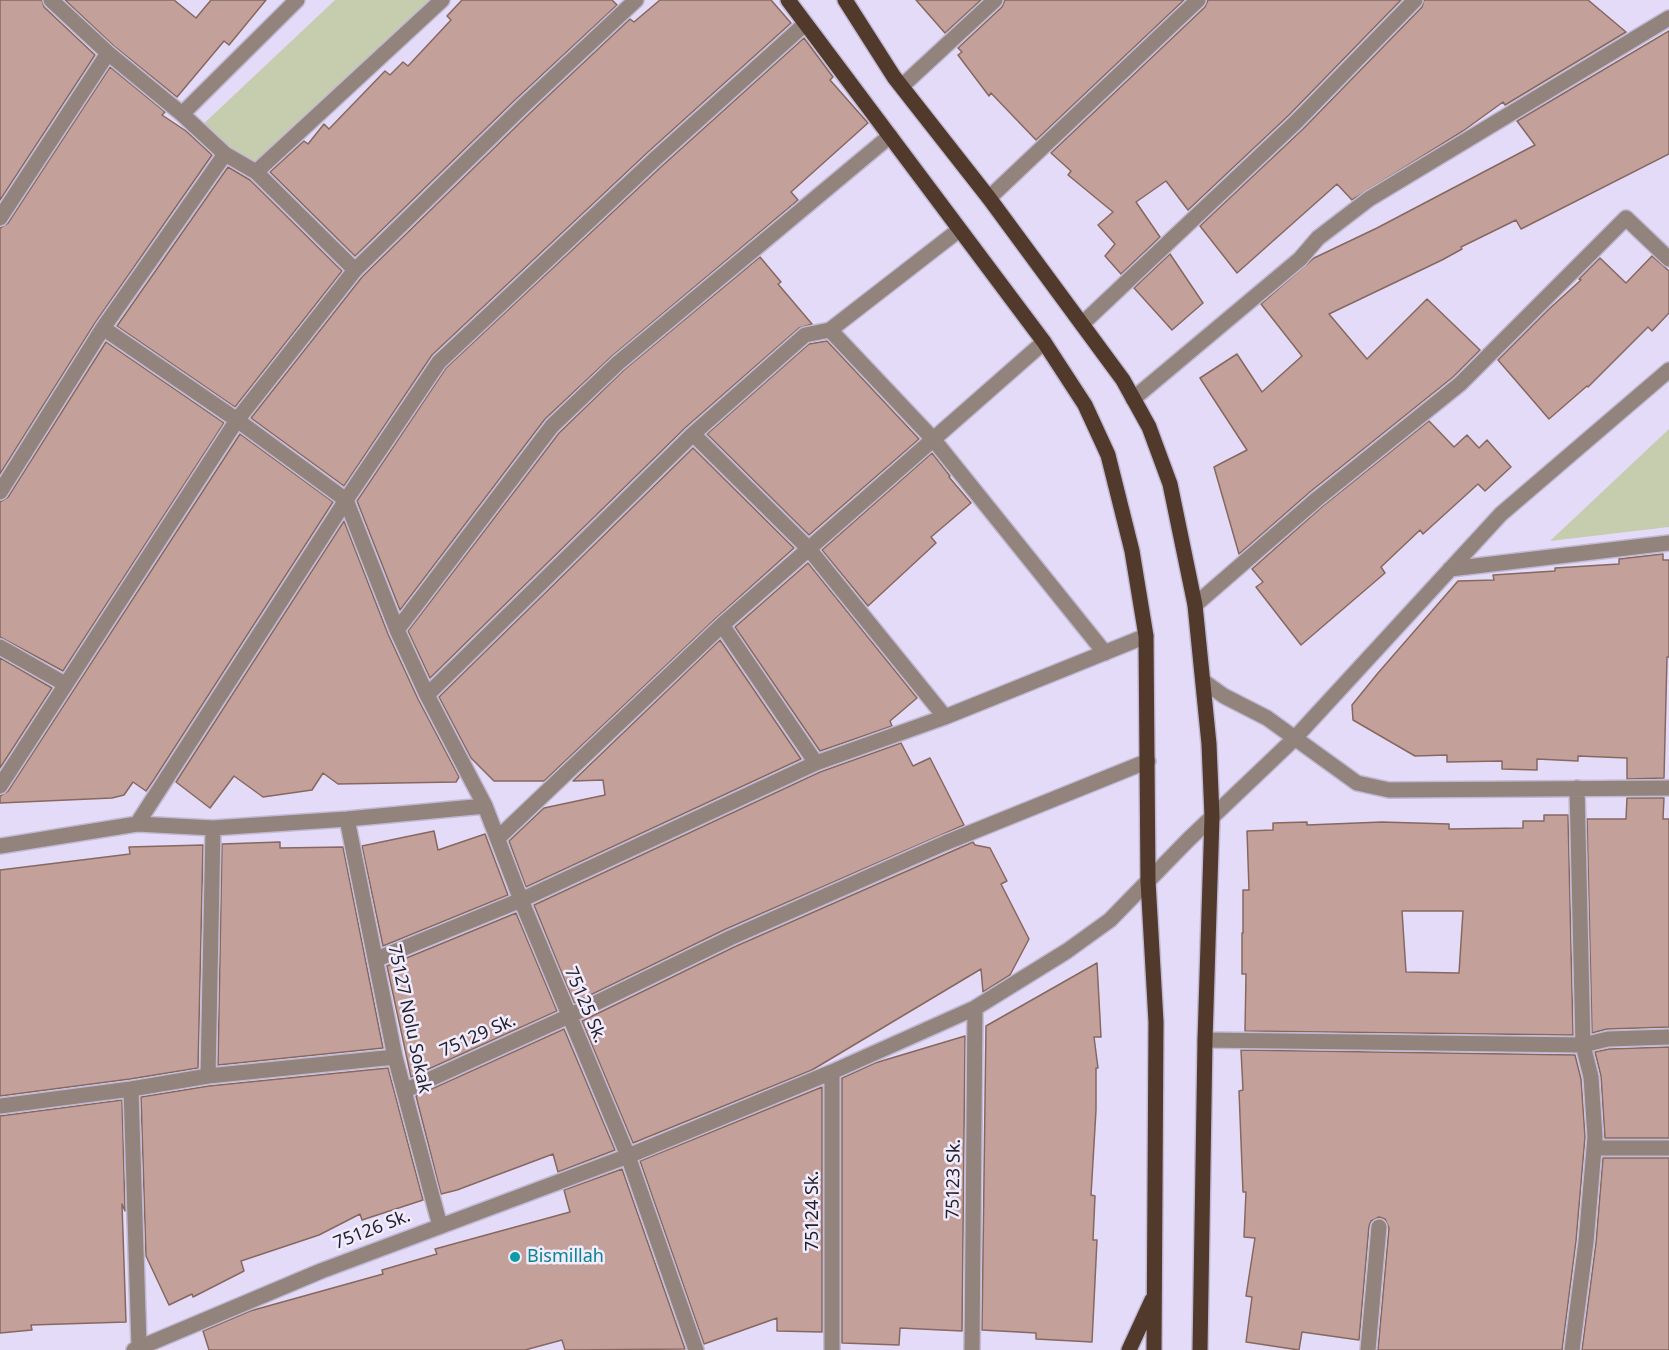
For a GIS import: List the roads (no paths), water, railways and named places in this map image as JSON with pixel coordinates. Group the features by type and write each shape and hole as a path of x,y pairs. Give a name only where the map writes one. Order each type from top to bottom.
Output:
{"main road":[{"path":"788,0 1044,342 1085,405 1108,455 1132,551 1146,636 1149,881 1156,1022 1154,1350"},
{"path":"845,0 902,86 989,198 1123,380 1149,428 1170,484 1196,605 1209,744 1212,817 1205,1040 1200,1350"},
{"path":"1129,1350 1154,1295"},
{"path":"1200,1322 1212,1350"}],"street":[{"path":"51,0 225,154 256,172 355,270"},
{"path":"256,172 442,0"},
{"path":"0,786 237,420 355,270 523,106 636,0"},
{"path":"902,86 995,0"},
{"path":"989,198 1198,0"},
{"path":"1082,324 1296,122 1415,0"},
{"path":"182,114 295,1"},
{"path":"1133,399 1300,259 1318,238 1369,199 1669,18"},
{"path":"137,824 346,500 440,362 655,159 805,24"},
{"path":"0,218 108,52"},
{"path":"397,630 552,426 618,363 890,136"},
{"path":"0,492 103,328 225,154"},
{"path":"1196,605 1317,499 1460,384 1626,218 1669,259"},
{"path":"427,694 693,434 805,335 830,330 959,230"},
{"path":"103,328 237,420 346,500"},
{"path":"830,330 933,438 1105,653"},
{"path":"498,838 722,625 1044,342"},
{"name":"75126 Sk.","path":"136,1348 321,1270 628,1156 832,1072 975,1008 1067,951 1110,920 1212,817 1294,739 1501,514 1669,370"},
{"path":"693,434 809,549 945,717"},
{"name":"75125 Sk.","path":"346,500 397,630 485,806 521,900 628,1156 696,1350"},
{"path":"1450,568 1669,543"},
{"path":"722,625 816,763"},
{"path":"377,959 521,900 816,763 945,717 1146,636"},
{"path":"0,647 65,684"},
{"path":"1203,681 1224,696 1267,718 1357,783 1389,790 1669,788"},
{"name":"75129 Sk.","path":"404,1091 569,1016 730,938 934,847 1148,761"},
{"path":"1572,1350 1586,1242 1595,1137 1591,1077 1582,1045 1576,788"},
{"path":"0,846 137,824 213,828 347,819 485,806"},
{"name":"75127 Nolu Sokak","path":"347,819 395,1057 440,1226"},
{"path":"208,1076 213,828"},
{"name":"75123 Sk.","path":"972,1350 975,1008"},
{"path":"1205,1040 1582,1045 1608,1039 1669,1038"},
{"path":"0,1106 131,1089 208,1076 395,1057"},
{"name":"75124 Sk.","path":"832,1072 832,1350"},
{"path":"131,1089 136,1348"},
{"path":"1594,1148 1669,1148"},
{"path":"1368,1350 1378,1227"}],"place":[{"name":"Bismillah","path":"515,1257"}]}
